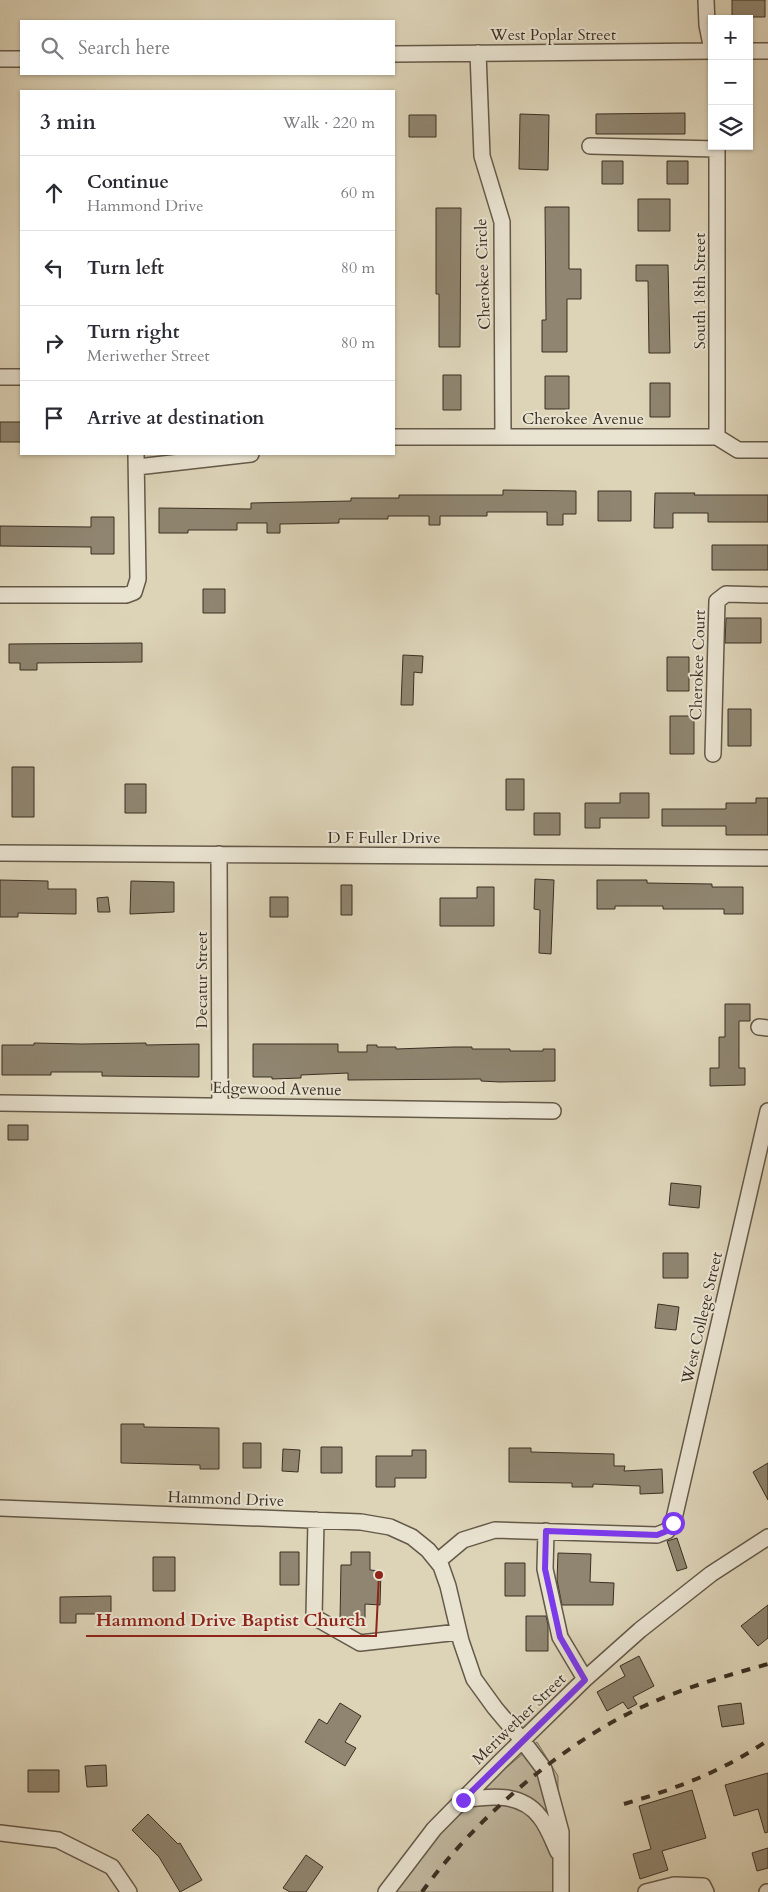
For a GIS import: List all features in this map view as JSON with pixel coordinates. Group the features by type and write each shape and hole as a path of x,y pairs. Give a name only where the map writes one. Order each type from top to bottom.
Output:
{"street":[{"path":"706,0 708,30"},
{"name":"West Poplar Street","path":"395,54 708,51"},
{"path":"753,51 768,51"},
{"name":"Cherokee Circle","path":"478,53 482,156 502,222 503,436"},
{"path":"0,59 20,59"},
{"path":"590,146 708,148"},
{"name":"South 18th Street","path":"717,150 717,437"},
{"path":"0,377 20,377"},
{"name":"Cherokee Avenue","path":"395,437 717,437"},
{"path":"717,437 738,450 768,450"},
{"path":"0,596 126,594 134,592 138,579 136,460 232,455"},
{"name":"Cherokee Court","path":"713,754 717,600 726,594 768,595"},
{"name":"D F Fuller Drive","path":"0,853 768,858"},
{"name":"Decatur Street","path":"218,854 220,1106"},
{"name":"Edgewood Avenue","path":"0,1103 553,1111"},
{"name":"West College Street","path":"546,1531 657,1535 667,1531 673,1523 768,1111"},
{"name":"Hammond Drive","path":"0,1508 361,1522 390,1527 412,1537 438,1561 448,1586 459,1632 474,1678 495,1708 544,1769 561,1832 561,1892"},
{"path":"316,1520 314,1617 360,1643 459,1632"},
{"path":"438,1561 463,1540 495,1530 546,1531 545,1569 560,1637 585,1680"},
{"name":"Meriwether Street","path":"386,1892 434,1830 522,1740 585,1680 640,1630 711,1574 768,1536"},
{"path":"463,1800 500,1796 523,1803 539,1816 561,1858"},
{"path":"0,1833 58,1840 112,1867 129,1892"},
{"path":"646,1892 674,1885 703,1886 706,1892"}],"shaded area":[{"path":"537,1742 558,1776 558,1892 391,1892 457,1809"}],"building":[{"path":"732,0 765,0 765,17 732,15"},
{"path":"685,113 685,134 596,134 596,114"},
{"path":"520,114 549,115 548,170 519,169"},
{"path":"409,115 436,115 436,137 409,137"},
{"path":"602,161 623,161 623,184 602,184"},
{"path":"667,161 688,161 688,184 667,184"},
{"path":"638,199 670,199 670,231 638,231"},
{"path":"545,207 569,207 569,269 581,269 581,299 567,299 567,352 542,352 542,320 546,320"},
{"path":"436,208 461,208 460,347 439,347 439,294 436,294"},
{"path":"636,265 668,265 670,353 649,353 648,281 636,281"},
{"path":"443,375 461,375 461,410 443,410"},
{"path":"545,376 569,376 569,409 545,409"},
{"path":"650,383 670,383 670,417 650,417"},
{"path":"0,422 20,422 20,442 0,442"},
{"path":"503,490 576,491 576,514 563,514 563,525 547,525 547,512 487,512 487,516 440,516 440,525 429,525 429,516 388,516 388,519 339,519 339,523 280,524 280,533 267,533 267,523 237,523 237,530 188,530 188,533 159,533 159,508 251,509 251,503 351,501 351,498 399,498 399,495 503,495"},
{"path":"598,491 631,491 631,521 598,521"},
{"path":"655,493 768,495 768,522 708,522 708,513 673,513 673,528 654,528"},
{"path":"91,517 114,517 114,554 91,554 91,547 0,546 0,526 91,527"},
{"path":"712,545 768,545 768,570 712,570"},
{"path":"203,589 225,589 225,613 203,613"},
{"path":"726,618 761,618 761,643 725,643"},
{"path":"142,643 142,662 37,663 37,670 20,670 20,663 9,663 9,644"},
{"path":"403,655 423,656 422,673 414,672 413,705 401,705"},
{"path":"667,657 689,657 689,691 667,691"},
{"path":"728,709 751,709 751,746 728,746"},
{"path":"670,716 694,716 694,754 670,754"},
{"path":"12,767 34,767 34,817 12,817"},
{"path":"506,779 524,779 524,810 506,810"},
{"path":"125,784 146,784 146,813 125,813"},
{"path":"620,793 649,793 649,818 600,818 600,828 585,828 585,803 620,803"},
{"path":"756,798 768,798 768,835 726,835 726,826 662,826 662,809 726,809 726,803 756,803"},
{"path":"534,813 560,813 560,835 534,835"},
{"path":"535,879 554,880 551,954 539,953 540,910 534,909"},
{"path":"0,880 48,881 48,889 76,889 76,914 18,913 18,917 0,917"},
{"path":"597,880 647,880 647,883 712,884 712,887 743,887 743,914 724,914 724,909 663,909 663,906 615,906 615,909 597,909"},
{"path":"131,881 174,882 174,912 130,914"},
{"path":"341,885 352,885 352,915 341,915"},
{"path":"477,887 494,887 494,926 440,926 440,898 477,898"},
{"path":"108,897 110,912 98,912 97,898"},
{"path":"270,897 288,897 288,917 270,917"},
{"path":"725,1004 750,1004 750,1021 739,1021 739,1068 745,1068 745,1085 710,1086 710,1068 719,1068 719,1037 725,1037"},
{"path":"34,1043 199,1044 199,1077 102,1076 102,1072 51,1072 51,1075 2,1075 2,1045 34,1045"},
{"path":"253,1044 338,1044 338,1052 367,1052 367,1045 396,1047 396,1049 472,1047 472,1049 543,1051 543,1049 555,1049 555,1081 500,1082 481,1081 481,1079 348,1080 348,1073 301,1075 301,1078 272,1079 272,1077 253,1077"},
{"path":"8,1125 28,1125 28,1140 8,1140"},
{"path":"671,1183 701,1186 699,1208 669,1205"},
{"path":"663,1253 688,1253 688,1278 663,1278"},
{"path":"658,1304 679,1307 676,1330 655,1328"},
{"path":"121,1424 144,1424 144,1427 219,1428 219,1469 200,1469 200,1465 121,1463"},
{"path":"243,1443 261,1443 261,1468 243,1468"},
{"path":"321,1447 342,1447 342,1473 321,1473"},
{"path":"509,1448 531,1448 531,1452 614,1454 614,1466 625,1466 624,1471 662,1469 663,1493 640,1494 640,1486 593,1484 593,1487 572,1487 572,1483 509,1482"},
{"path":"283,1449 300,1450 298,1472 282,1471"},
{"path":"412,1450 426,1450 426,1478 395,1478 395,1487 376,1487 376,1456 412,1456"},
{"path":"768,1463 768,1500 753,1472"},
{"path":"677,1538 687,1568 677,1571 667,1541"},
{"path":"280,1552 299,1552 299,1585 280,1585"},
{"path":"351,1552 370,1552 370,1570 381,1571 380,1605 365,1604 365,1627 350,1626 340,1621 341,1565 351,1565"},
{"path":"558,1553 591,1554 590,1582 614,1583 613,1605 562,1605 557,1580"},
{"path":"153,1557 175,1557 175,1591 153,1591"},
{"path":"505,1563 525,1563 525,1596 505,1596"},
{"path":"111,1596 111,1614 76,1614 76,1623 60,1623 60,1597"},
{"path":"768,1605 768,1638 758,1646 741,1626"},
{"path":"526,1616 546,1616 548,1651 526,1651"},
{"path":"639,1656 654,1686 633,1697 637,1704 628,1709 623,1702 607,1711 597,1692 625,1676 620,1666"},
{"path":"340,1703 361,1716 345,1742 356,1748 345,1766 305,1742 319,1719 327,1724"},
{"path":"741,1703 744,1724 722,1727 718,1706"},
{"path":"106,1765 107,1786 87,1787 85,1766"},
{"path":"28,1770 59,1770 59,1792 28,1792"},
{"path":"768,1773 768,1832 765,1833 758,1809 734,1816 725,1785"},
{"path":"692,1790 706,1838 662,1851 668,1870 640,1879 633,1854 651,1849 639,1806"},
{"path":"148,1814 178,1844 180,1843 202,1880 180,1892 159,1857 132,1830"},
{"path":"768,1848 768,1868 757,1871 752,1853"},
{"path":"306,1855 323,1867 306,1892 290,1892 283,1888"}],"railway":[{"path":"422,1892 443,1865 493,1812 521,1786 581,1741 611,1723 657,1700 704,1683 768,1664"},
{"path":"624,1804 699,1778 734,1761 768,1740"}],"place":[{"name":"Hammond Drive Baptist Church","path":"379,1575"}],"route":[{"path":"463,1800 585,1680 560,1637 545,1569 546,1531 657,1535 667,1531 673,1523"}]}
